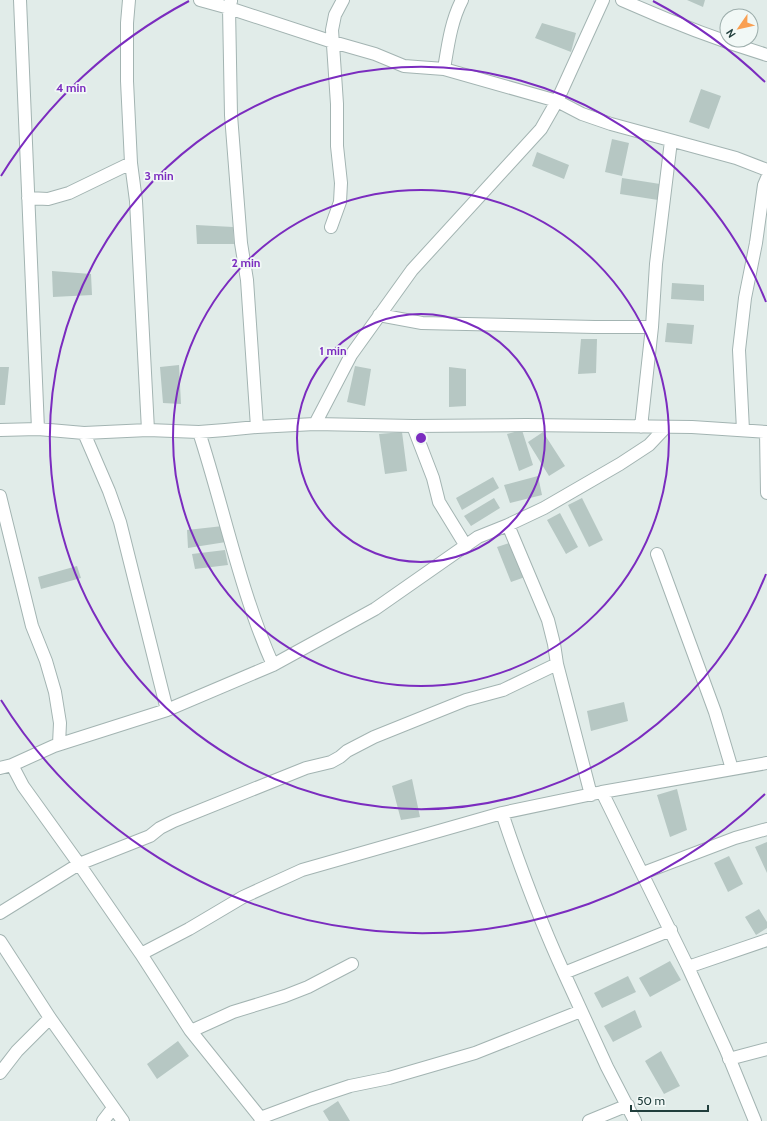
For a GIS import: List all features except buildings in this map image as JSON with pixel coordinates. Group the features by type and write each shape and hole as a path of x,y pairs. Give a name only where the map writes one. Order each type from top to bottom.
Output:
{"street":[{"path":"20,0 38,429"},
{"path":"129,0 127,23 127,81 131,163 136,201 148,430"},
{"path":"200,0 230,4 333,42 375,54 404,66 444,69 557,101 582,114 611,124 736,158 767,170"},
{"path":"331,227 340,202 341,183 337,146 337,104 332,30 335,15 343,0"},
{"path":"444,69 448,40 457,10 462,0"},
{"path":"315,424 351,355 412,270 540,129 557,101 603,0"},
{"path":"622,0 742,48 767,55"},
{"path":"230,4 231,114 257,426"},
{"path":"641,427 652,327 656,264 671,141"},
{"path":"28,198 48,199 69,193 131,163"},
{"path":"743,430 739,350 745,298 756,243 764,185 767,178"},
{"path":"379,315 422,323 595,328 652,327"},
{"path":"0,430 38,429 84,433 148,430 199,432 257,426 315,424 413,426 526,425 743,430 766,432 767,493"},
{"path":"413,426 433,478 439,502 466,546"},
{"path":"580,1011 475,1053 389,1078 350,1086 311,1099 262,1120 191,1031 141,954 79,864 23,786 6,767 59,744 166,710 273,665 375,609 478,537 508,526 544,508 620,464 649,445 665,428"},
{"path":"199,432 213,474 229,534 260,636 273,665"},
{"path":"84,433 104,479 120,522 166,710"},
{"path":"0,496 32,626 46,661 55,692 60,723 59,744"},
{"path":"508,526 548,620 558,664 597,794 643,873 671,930 755,1121"},
{"path":"657,554 716,712 732,769"},
{"path":"0,913 79,864 150,836 160,828 174,821 306,768 331,762 347,751 374,737 466,700 503,690 558,664"},
{"path":"141,954 189,929 243,896 302,870 502,813 767,762"},
{"path":"502,813 524,877 547,936 580,1011 635,1121"},
{"path":"643,873 735,838 767,829"},
{"path":"564,973 671,930"},
{"path":"688,967 767,940"},
{"path":"0,941 50,1018 123,1121"},
{"path":"191,1031 232,1012 291,994 352,964"},
{"path":"0,1073 17,1051 50,1018"},
{"path":"729,1059 767,1049"},
{"path":"589,1121 628,1105"},
{"path":"103,1121 113,1108"}]}
